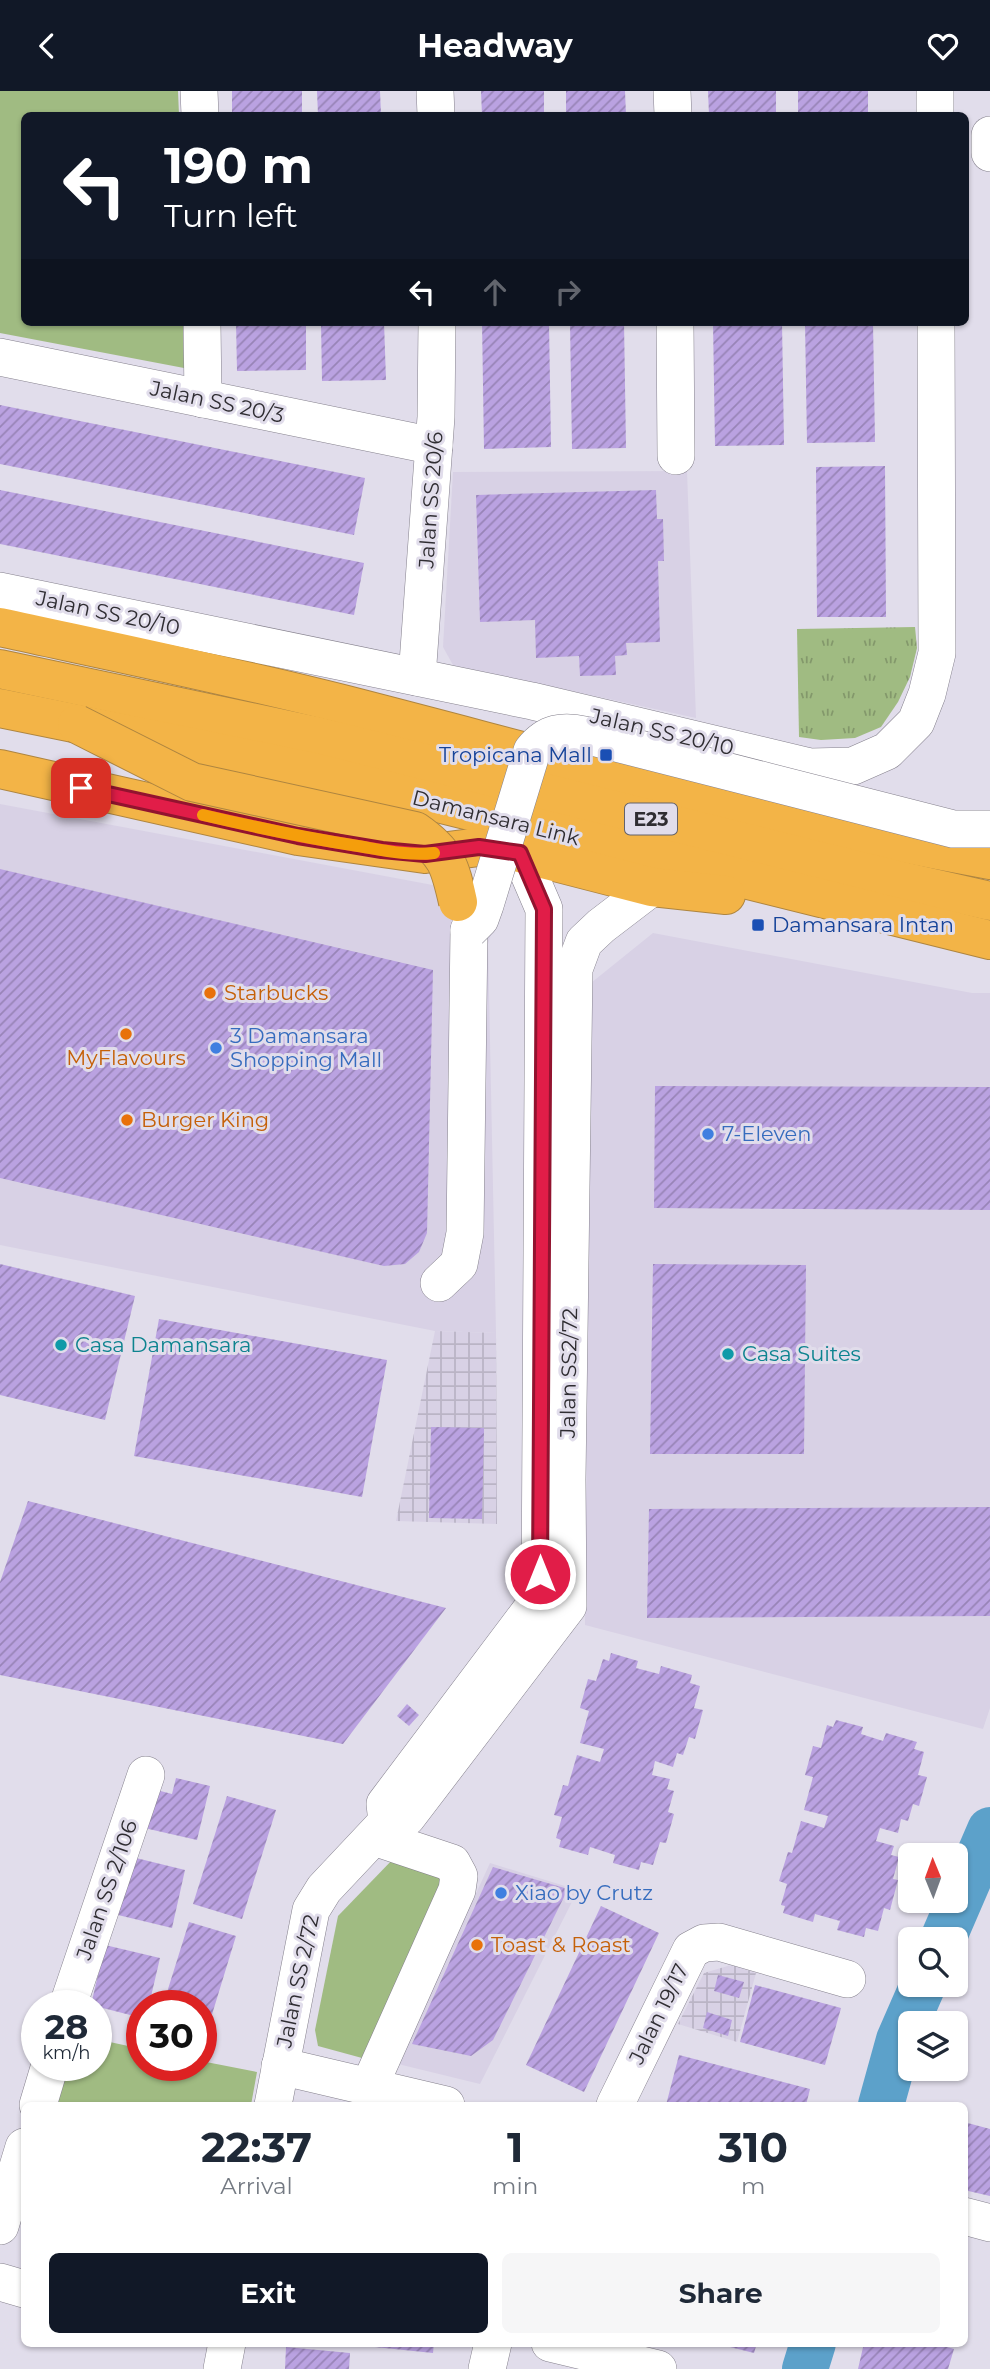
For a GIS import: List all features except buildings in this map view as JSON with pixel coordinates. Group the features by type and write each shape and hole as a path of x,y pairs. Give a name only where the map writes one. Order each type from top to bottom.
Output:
{"highway":[{"path":"0,627 274,687 592,770 852,833 990,860"},
{"name":"Damansara Link","path":"0,669 309,753 783,889 990,940"},
{"name":"Damansara Link","path":"0,708 77,724 309,753 990,901"},
{"path":"77,724 192,782 415,831 434,844 450,866 460,915 469,930"},
{"path":"0,769 298,836 425,854 479,847 520,853 652,887 751,898 783,889"}],"street":[{"path":"199,91 200,112"},
{"path":"435,91 436,112"},
{"path":"672,91 673,112"},
{"path":"935,91 935,112"},
{"path":"990,135 990,153"},
{"path":"202,326 203,399"},
{"name":"Jalan SS 20/6","path":"417,677 434,446 437,326"},
{"path":"675,326 676,456"},
{"name":"Jalan SS 20/10","path":"0,591 417,677 810,767 853,766 887,751 916,722 927,694 937,653 936,326"},
{"name":"Jalan SS 20/3","path":"0,357 434,446"},
{"path":"592,770 608,719"},
{"path":"439,1283 459,1263 465,1233 469,930 480,919 528,760 538,743 555,733 585,735 953,829 990,828"},
{"name":"Jalan SS2/72","path":"500,1674 540,1598 544,909 520,853"},
{"name":"Jalan SS2/72","path":"380,1829 407,1817 431,1763 500,1674 568,1606 567,1481 574,969 584,942 652,887"},
{"name":"Jalan SS 2/106","path":"73,1990 146,1775"},
{"path":"369,2087 457,1891 459,1876 452,1863 380,1829"},
{"name":"Jalan SS 2/72","path":"274,2102 310,1910 324,1889 380,1829"},
{"name":"Jalan 19/17","path":"616,2102 691,1950 704,1943 719,1942 847,1979"},
{"path":"280,2066 433,2102"},
{"path":"38,2102 45,2081"},
{"path":"0,2226 21,2157"},
{"path":"968,2217 990,2223"},
{"path":"0,2282 21,2288"},
{"path":"222,2369 226,2347"},
{"path":"487,2369 492,2347"},
{"path":"567,2347 658,2369"}],"shaded area":[{"path":"687,471 696,718 453,665 443,647 453,472"},
{"name":"3 Damansara Shopping Mall","path":"0,804 502,898 488,944 496,1333 435,1331 0,1245"},
{"path":"653,933 972,993 990,993 990,1708 983,1729 585,1625 591,983"},
{"path":"435,1331 496,1333 497,1524 396,1521"},
{"path":"490,1863 578,1890 480,2084 398,2064"},
{"path":"731,1965 756,1973 737,2042 678,2024 704,1973"}],"green space":[{"path":"0,91 178,91 179,112 21,112 21,326 183,326 184,368 0,333"},
{"path":"915,627 917,648 910,677 898,702 881,727 855,738 821,740 799,737 797,629"},
{"path":"396,1856 441,1871 446,1885 362,2058 318,2046 315,2030 338,1916"},
{"path":"112,2042 126,2046 126,2081 217,2081 217,2064 257,2072 252,2102 57,2102 63,2081 112,2081"}],"waterway":[{"path":"948,1927 990,1830"},
{"path":"882,2102 899,2040 918,1997"},
{"path":"805,2369 812,2347"}],"slow traffic":[{"path":"203,815 298,836 382,850 434,853"}],"place":[{"name":"Tropicana Mall","path":"606,755"},
{"name":"Damansara Intan","path":"758,925"},
{"name":"Starbucks","path":"210,993"},
{"name":"MyFlavours","path":"126,1034"},
{"name":"3 Damansara Shopping Mall","path":"216,1048"},
{"name":"Burger King","path":"127,1120"},
{"name":"7-Eleven","path":"708,1134"},
{"name":"Casa Damansara","path":"61,1345"},
{"name":"Casa Suites","path":"728,1354"},
{"name":"Xiao by Crutz","path":"501,1893"},
{"name":"Toast & Roast","path":"477,1945"}],"route":[{"path":"81,788 298,836 382,850 425,854 479,847 520,853 544,909 540,1574"}]}
